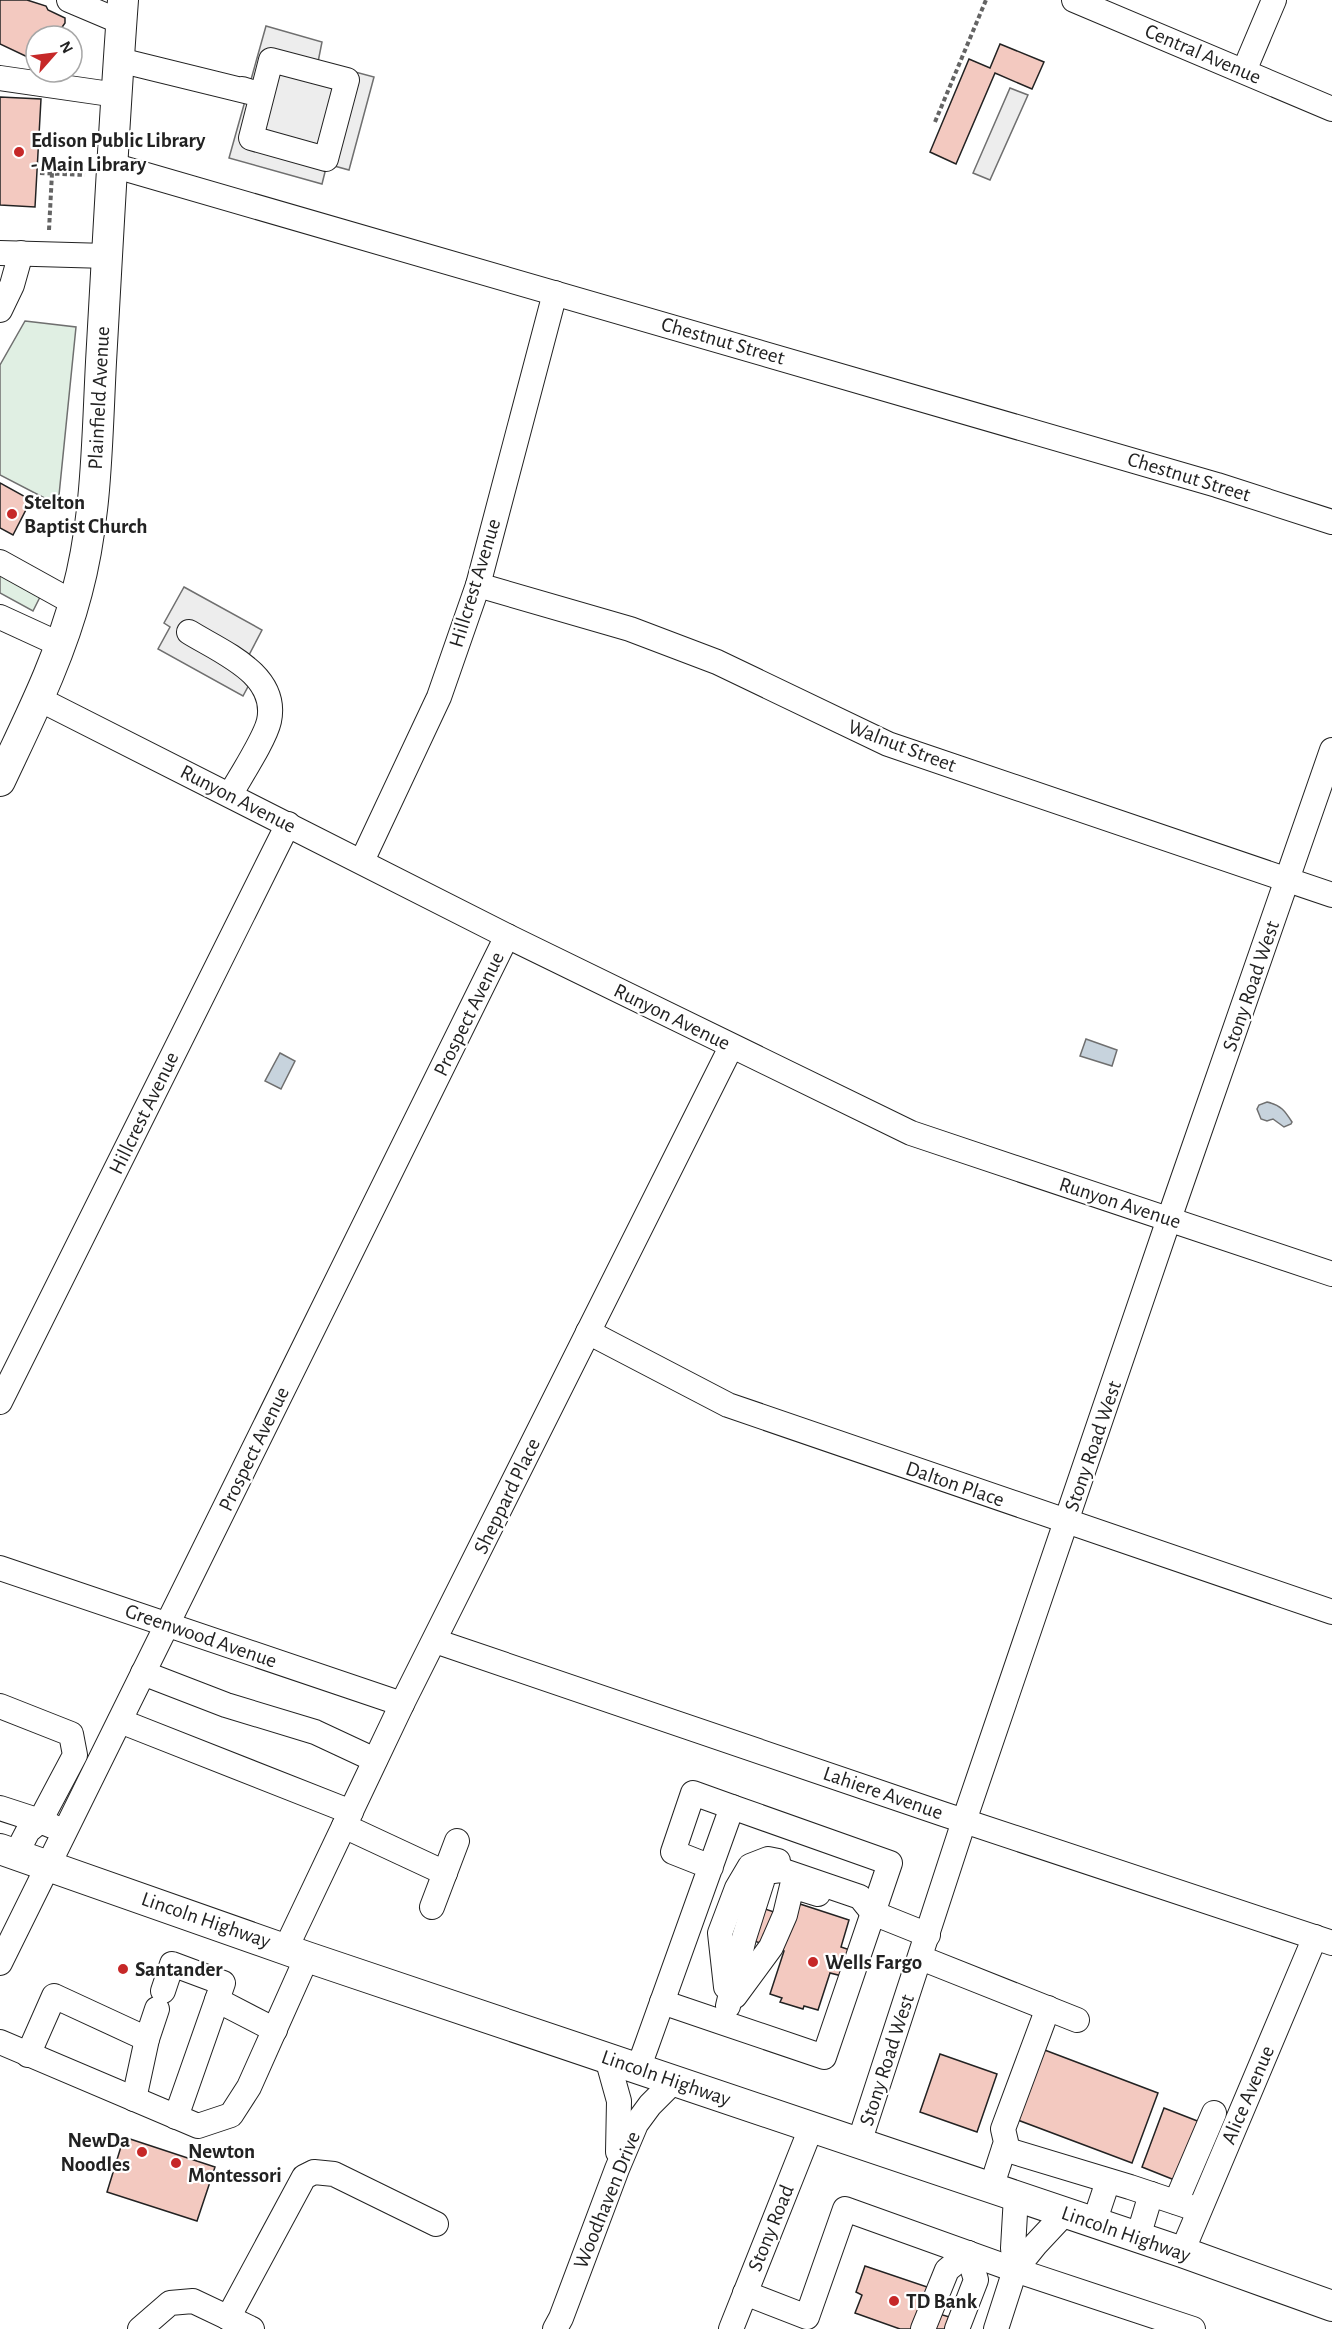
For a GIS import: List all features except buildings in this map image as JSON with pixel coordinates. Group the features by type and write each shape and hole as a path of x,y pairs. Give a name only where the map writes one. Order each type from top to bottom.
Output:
{"main road":[{"name":"Plainfield Avenue","path":"0,781 39,699 61,645 74,603 88,536 94,481 107,256 99,170 117,95 122,11"},
{"name":"Lincoln Highway","path":"8,1852 811,2128 1182,2252 1332,2306"}],"street":[{"path":"69,0 122,11"},
{"name":"Central Avenue","path":"1074,0 1332,108"},
{"path":"1244,71 1275,0"},
{"path":"119,60 262,95"},
{"path":"272,60 347,80 326,159 250,138 262,95 272,60"},
{"path":"0,78 117,95"},
{"name":"Chestnut Street","path":"99,170 555,293 1217,484 1332,522"},
{"path":"0,310 12,285 11,253 107,256"},
{"name":"Hillcrest Avenue","path":"362,861 439,697 478,585 555,293"},
{"path":"0,562 74,603"},
{"name":"Walnut Street","path":"478,585 630,629 717,662 888,744 1332,895"},
{"path":"0,617 61,645"},
{"path":"189,632 248,668 261,681 269,696 269,722 230,795"},
{"name":"Runyon Avenue","path":"39,699 507,936 911,1133 1332,1274"},
{"name":"Stony Road West","path":"859,2143 964,1821 1332,750"},
{"name":"Hillcrest Avenue","path":"0,1402 288,824"},
{"name":"Prospect Avenue","path":"0,1963 507,936"},
{"name":"Sheppard Place","path":"0,2042 198,2126 231,2115 249,2087 275,2030 297,1952 347,1819 402,1704 731,1047"},
{"name":"Dalton Place","path":"588,1332 728,1405 1066,1523 1332,1612"},
{"name":"Greenwood Avenue","path":"0,1568 402,1704"},
{"name":"Lahiere Avenue","path":"435,1641 1323,1940"},
{"path":"143,1673 226,1705 315,1732 375,1760"},
{"path":"0,1706 71,1734 75,1755 40,1821 8,1852"},
{"path":"120,1720 347,1819 445,1873"},
{"path":"75,1755 99,1764"},
{"path":"662,2002 726,2014 824,2057 871,1901 890,1863 693,1793 673,1852 711,1867"},
{"path":"638,2069 732,1807"},
{"path":"0,1808 65,1832"},
{"path":"432,1907 457,1841"},
{"path":"726,2014 720,1933 737,1888 750,1866 768,1859 811,1869 871,1901 924,1947 1077,2020"},
{"path":"726,2014 744,1938 765,1872 781,1870 871,1901"},
{"path":"726,2014 771,1947 785,1915 792,1886 846,1903 871,1901"},
{"name":"Alice Avenue","path":"1182,2252 1199,2210 1323,1940"},
{"path":"134,2099 147,2039 172,1964 223,1983 176,2117"},
{"path":"28,2055 54,1996 147,2039"},
{"path":"217,2001 275,2030"},
{"path":"1015,2270 1004,2192 1006,2142 1003,2129 1048,2008"},
{"path":"607,2058 619,2101 617,2169"},
{"name":"Woodhaven Drive","path":"555,2329 636,2124 650,2104 674,2081"},
{"path":"1176,2202 1214,2113"},
{"name":"Stony Road","path":"731,2329 811,2128"},
{"path":"1004,2149 1199,2210"},
{"path":"228,2318 304,2177 314,2172 334,2174 436,2224"},
{"path":"1094,2223 1108,2181"},
{"path":"1138,2237 1151,2194"},
{"path":"745,2294 815,2323 845,2209 1180,2327"},
{"path":"996,2329 1015,2270 1065,2213"},
{"path":"942,2325 955,2272 968,2253"},
{"path":"140,2329 170,2303 193,2301 252,2329"}],"path":[{"path":"935,122 986,0"},
{"path":"40,173 99,170"},
{"path":"49,230 52,173"}],"green space":[{"path":"25,321 76,327 58,505 0,475 0,365"},
{"path":"0,571 42,593 33,611 0,593"}],"shaded area":[{"path":"266,26 322,42 318,62 374,77 349,170 327,164 322,184 229,158"},
{"path":"1010,88 1028,95 990,180 973,173"},
{"path":"184,587 262,630 248,657 260,664 243,696 158,649 170,627 164,623"},
{"path":"1086,1039 1117,1050 1112,1066 1080,1056"},
{"path":"280,1053 295,1061 281,1089 265,1081"},
{"path":"1267,1102 1282,1109 1292,1122 1291,1124 1284,1127 1273,1119 1267,1121 1261,1119 1257,1109 1259,1105"}],"place":[{"name":"Edison Public Library - Main Library","path":"19,152"},
{"name":"Stelton Baptist Church","path":"12,514"},
{"name":"Wells Fargo","path":"813,1962"},
{"name":"Santander","path":"123,1969"},
{"name":"NewDa Noodles","path":"142,2152"},
{"name":"Newton Montessori","path":"176,2163"},
{"name":"TD Bank","path":"894,2301"}]}
